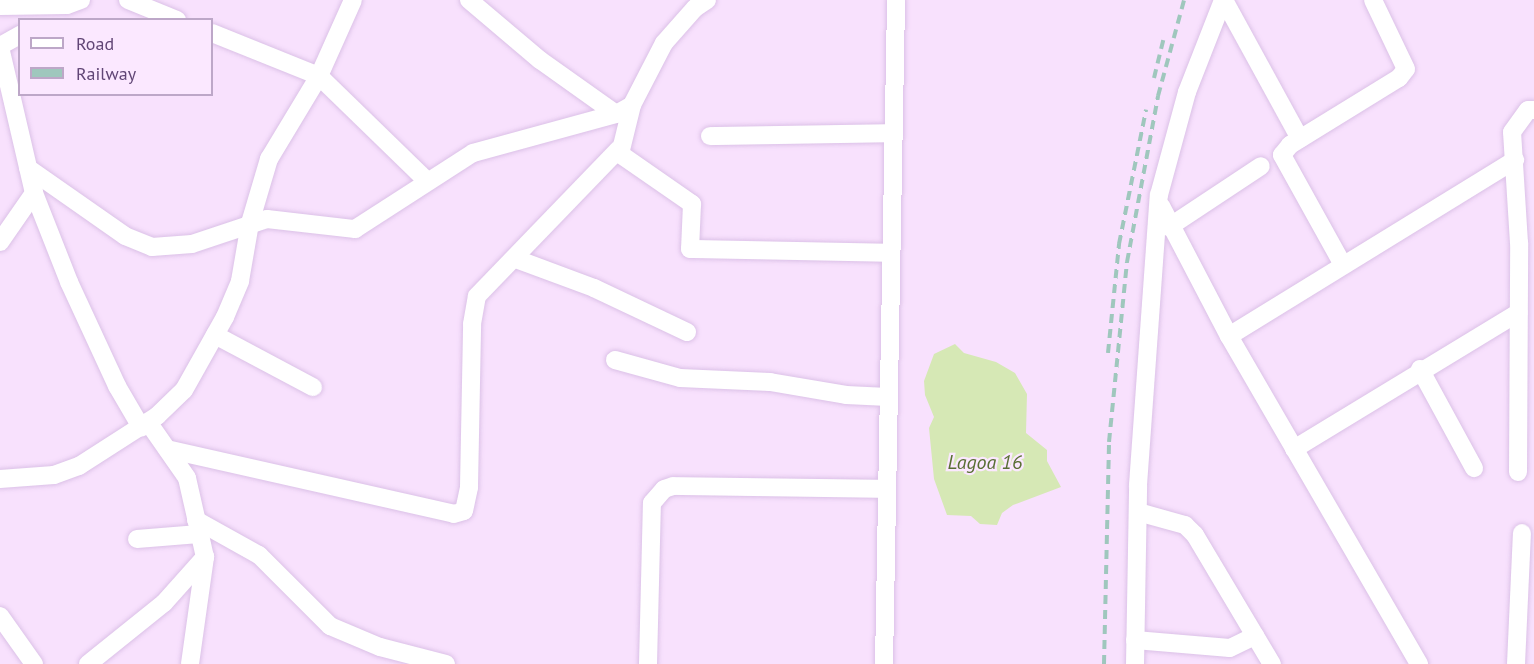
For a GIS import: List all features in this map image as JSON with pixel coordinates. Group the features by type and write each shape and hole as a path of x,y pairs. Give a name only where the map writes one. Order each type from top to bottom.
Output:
{"street":[{"path":"128,0 172,18"},
{"path":"0,479 54,475 79,466 145,424 184,390 215,335 240,280 250,223 269,159 320,76 353,0"},
{"path":"469,0 540,60 624,110"},
{"path":"707,0 696,8 664,44 624,110 619,149 622,156 692,204 690,249 891,253"},
{"path":"884,664 896,0"},
{"path":"1223,0 1300,139"},
{"path":"1135,664 1138,512 1160,204 1171,141 1223,0"},
{"path":"1343,265 1282,155 1300,139 1400,78 1406,69 1373,0"},
{"path":"0,6 66,2"},
{"path":"46,18 66,2"},
{"path":"213,33 320,76 427,181"},
{"path":"18,36 0,47 34,193 74,292 117,386 145,424 171,450 187,478 205,557 190,664"},
{"path":"28,168 125,236 152,247 192,244 250,223 281,220 355,229 473,153 624,110"},
{"path":"1518,472 1527,374 1519,312 1526,243 1513,129 1528,110 1534,110"},
{"path":"710,136 894,133"},
{"path":"171,450 454,514 464,511 469,487 475,304 480,290 516,259 619,149"},
{"path":"1229,336 1515,160"},
{"path":"1169,226 1262,166"},
{"path":"0,242 34,193"},
{"path":"1160,204 1169,226 1229,336 1419,664"},
{"path":"516,259 594,288 687,332"},
{"path":"1294,449 1420,369 1519,312"},
{"path":"215,335 313,387"},
{"path":"615,360 680,378 770,382 846,395 888,397"},
{"path":"1420,369 1474,468"},
{"path":"648,664 652,503 664,489 887,489"},
{"path":"1138,512 1185,525 1195,535 1272,664"},
{"path":"137,539 198,527 259,555 330,626 380,647 440,663"},
{"path":"1516,664 1522,532"},
{"path":"88,664 156,610 205,557"},
{"path":"0,616 34,664"},
{"path":"1135,640 1230,648 1255,636"}],"water":[{"name":"Lagoa 16","path":"955,344 964,353 996,362 1015,373 1027,394 1026,433 1047,450 1047,461 1061,487 1013,505 1002,513 997,525 980,524 971,516 947,515 934,479 929,428 934,417 925,395 924,381 934,354"}],"railway":[{"path":"1104,664 1109,442 1127,262 1158,96 1184,0"},
{"path":"1154,78 1164,37"},
{"path":"1108,353 1119,244 1146,110"}]}
